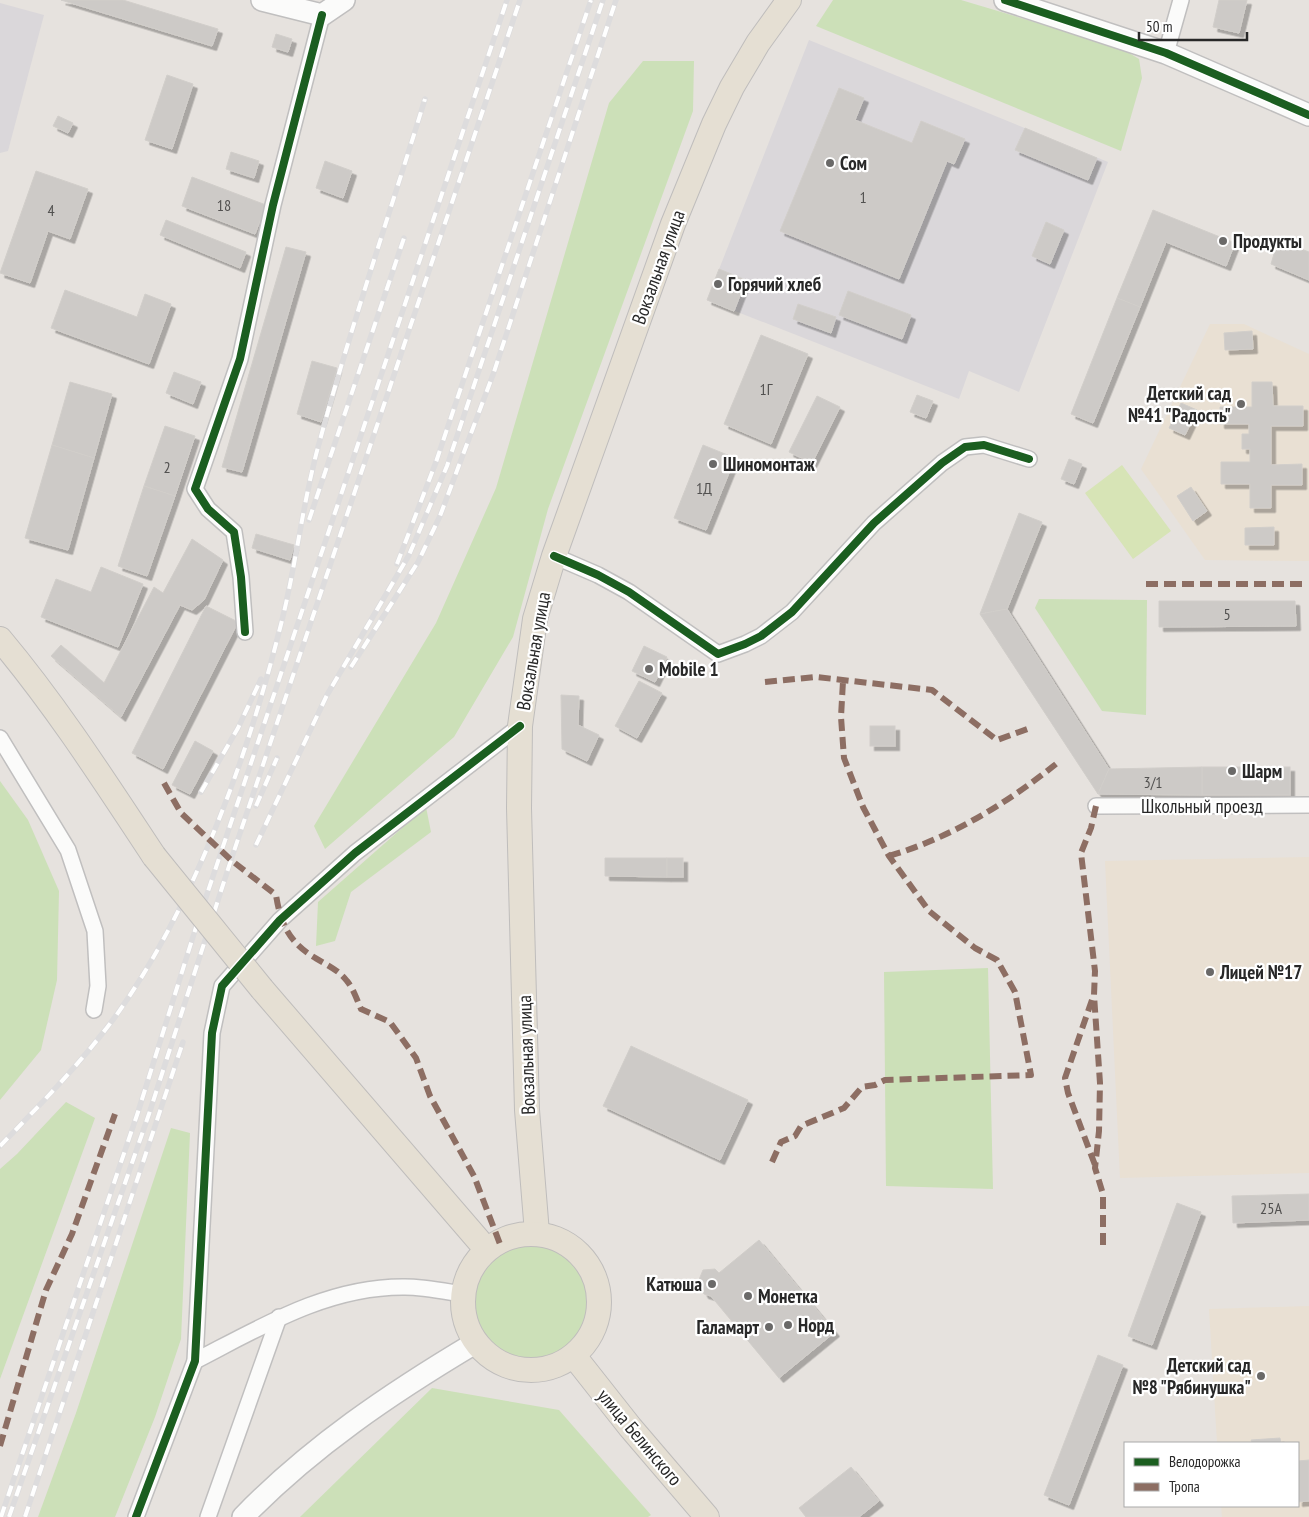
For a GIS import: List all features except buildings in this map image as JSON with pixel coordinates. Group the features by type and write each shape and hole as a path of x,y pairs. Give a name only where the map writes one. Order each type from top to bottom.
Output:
{"main road":[{"name":"Вокзальная улица","path":"537,1233 527,1110 519,808 520,726 535,620 554,556 673,224 714,124 758,43 789,0"},
{"path":"0,639 24,668 70,731 154,856 262,989 486,1248"},
{"path":"537,1233 553,1236 574,1248 589,1265 599,1291 600,1308 592,1333 574,1356 540,1371 529,1371 502,1365 475,1343 465,1324 462,1294 472,1264 486,1248 518,1234 537,1233"},
{"name":"улица Белинского","path":"574,1356 630,1427 708,1517"}],"street":[{"path":"262,0 322,15"},
{"path":"245,632 241,577 234,532 208,509 195,489 240,359 273,205 322,15 344,0"},
{"path":"1005,0 1166,53 1309,114"},
{"path":"1166,53 1181,0"},
{"path":"554,556 598,575 628,592 718,654 746,644 792,612 874,523 942,462 965,447 984,445 1028,459"},
{"path":"136,1517 195,1361 211,1043 222,986 280,920 348,859 520,726"},
{"path":"0,738 68,850 95,931 98,986 94,1010"},
{"name":"Школьный проезд","path":"1096,806 1309,806"},
{"path":"195,1361 279,1317 332,1297 370,1289 406,1286 462,1294"},
{"path":"208,1517 279,1317"},
{"path":"242,1517 311,1452 421,1375 475,1343"}],"shaded area":[{"path":"0,3 44,15 8,151 0,153"},
{"path":"809,40 1108,162 1019,392 969,371 959,399 707,300"},
{"name":"Детский сад №41 \"Радость\"","path":"1210,324 1244,324 1309,354 1309,561 1205,560 1141,469"},
{"name":"Лицей №17","path":"1309,857 1309,1173 1120,1178 1105,861"},
{"name":"Детский сад №8 \"Рябинушка\"","path":"1309,1306 1309,1517 1222,1517 1221,1507 1299,1507 1299,1442 1217,1442 1209,1309"}],"green space":[{"path":"833,0 961,0 1121,48 1139,59 1142,78 1121,151 816,26"},
{"path":"643,61 694,61 693,111 548,509 513,637 454,737 325,849 314,826 436,623 496,488 609,103"},
{"path":"1122,465 1171,531 1133,559 1085,493"},
{"path":"1039,599 1147,600 1146,715 1102,711 1035,608"},
{"path":"0,781 28,820 59,891 57,980 41,1050 0,1100"},
{"path":"426,807 431,832 351,892 335,941 316,946 318,902"},
{"path":"988,968 993,1189 886,1186 884,972"},
{"path":"66,1102 95,1118 0,1379 0,1169 17,1154"},
{"path":"171,1128 190,1133 181,1339 155,1417 115,1517 38,1517 76,1413"},
{"path":"531,1244 553,1249 571,1261 583,1279 588,1301 583,1323 571,1341 553,1353 531,1358 509,1353 491,1341 479,1323 474,1301 479,1279 491,1261 509,1249"},
{"path":"432,1388 559,1410 651,1515 648,1517 300,1517"}],"railway":[{"path":"1,1517 138,1112 198,921 507,0"},
{"path":"9,1517 149,1114 231,860 520,0"},
{"path":"397,564 436,462 591,0"},
{"path":"256,845 327,695 409,555 447,466 603,0"},
{"path":"351,667 418,562 440,516 494,372 616,0"},
{"path":"0,1146 74,1067 115,1017 143,975 169,930 214,832 251,731 266,681 285,608 308,488 320,440 425,99"},
{"path":"309,520 404,238"},
{"path":"201,792 238,728 261,679"},
{"path":"256,806 277,758"},
{"path":"25,1517 183,1042"}],"marked path":[{"path":"1146,584 1302,584"},
{"path":"765,682 816,677 932,690 997,740 1030,728"},
{"path":"772,1162 781,1142 795,1136 801,1126 844,1108 862,1087 875,1085 885,1080 1031,1075 1015,992 997,960 975,948 929,911 889,856 863,807 844,758 841,717 843,681"},
{"path":"889,856 934,840 977,818 1017,793 1056,764"},
{"path":"164,783 181,813 231,860 276,895 282,921 295,942 309,954 343,976 351,987 361,1009 390,1022 416,1058 430,1096 474,1176 500,1244"},
{"path":"1096,806 1091,828 1081,853 1095,971 1094,995 1100,1083 1099,1131 1095,1168 1103,1194 1103,1246"},
{"path":"1092,1000 1065,1078 1068,1093 1095,1165"},
{"path":"0,1446 46,1290 72,1234 115,1114"}],"cycle path":[{"path":"1005,0 1166,53 1309,115"},
{"path":"245,632 241,577 234,532 208,509 195,489 240,359 273,205 322,15"},
{"path":"554,556 598,575 629,592 718,654 761,636 792,612 874,523 942,463 965,447 984,445 1029,459"},
{"path":"136,1517 195,1361 212,1033 222,986 280,920 355,853 520,726"}],"place":[{"name":"Сом","path":"830,163"},
{"name":"Продукты","path":"1223,241"},
{"name":"Горячий хлеб","path":"718,284"},
{"name":"Детский сад №41 \"Радость\"","path":"1241,404"},
{"name":"Шиномонтаж","path":"713,464"},
{"name":"Mobile 1","path":"649,669"},
{"name":"Шарм","path":"1232,771"},
{"name":"Лицей №17","path":"1210,972"},
{"name":"Катюша","path":"712,1284"},
{"name":"Монетка","path":"748,1296"},
{"name":"Норд","path":"788,1325"},
{"name":"Галамарт","path":"769,1327"},
{"name":"Детский сад №8 \"Рябинушка\"","path":"1261,1376"}]}
